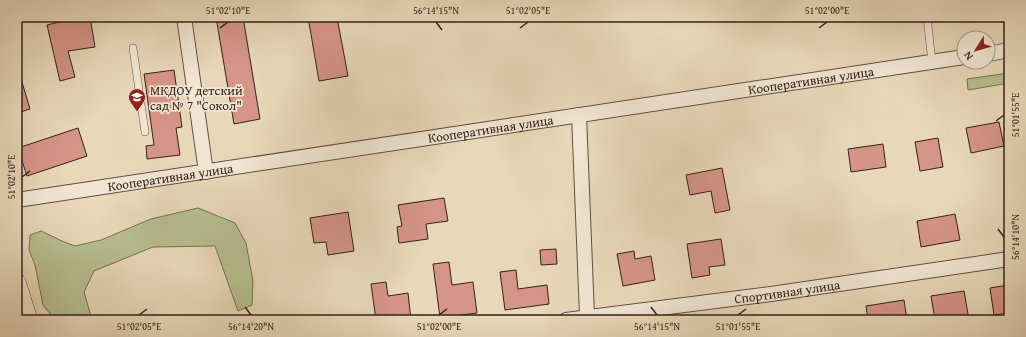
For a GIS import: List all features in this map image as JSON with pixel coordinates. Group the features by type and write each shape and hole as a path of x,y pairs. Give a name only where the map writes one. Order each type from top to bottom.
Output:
{"street":[{"path":"184,17 206,172"},
{"path":"996,52 1009,50"},
{"name":"Кооперативная улица","path":"17,200 956,58"},
{"path":"579,115 587,316"},
{"name":"Спортивная улица","path":"566,320 587,316 771,294 1009,260"},
{"path":"17,282 29,320"}],"lane":[{"path":"927,17 932,62"},
{"path":"133,48 145,132"}],"green space":[{"path":"1009,73 1009,83 968,90 967,79"},
{"path":"198,208 235,223 246,243 253,281 252,305 238,311 215,246 153,247 94,271 84,292 92,320 55,320 43,305 35,265 29,250 30,235 41,231 75,246 101,240 151,219"}],"building":[{"path":"75,17 90,17 95,47 68,51 75,77 60,81 47,25"},
{"path":"216,17 243,17 260,119 234,124"},
{"path":"308,17 337,17 348,76 319,81"},
{"path":"174,70 182,127 176,128 180,155 147,159 146,146 154,145 144,74"},
{"path":"20,75 30,109 17,113 17,76"},
{"path":"999,122 1004,146 971,153 966,128"},
{"path":"78,128 87,156 27,176 18,148"},
{"path":"938,138 943,167 920,171 915,142"},
{"path":"883,144 886,167 851,172 848,149"},
{"path":"722,168 730,210 715,213 711,191 690,195 686,175"},
{"path":"444,198 448,221 426,224 428,239 399,243 397,227 402,226 398,205"},
{"path":"348,212 354,251 328,255 326,242 314,243 310,218"},
{"path":"955,214 960,240 921,247 917,221"},
{"path":"721,239 725,265 709,267 710,275 692,278 687,244"},
{"path":"556,249 557,264 541,265 540,250"},
{"path":"634,251 635,259 651,256 655,280 623,286 617,254"},
{"path":"449,262 452,285 473,282 477,313 440,318 433,264"},
{"path":"516,270 518,289 547,285 549,304 505,310 500,272"},
{"path":"386,282 388,296 408,293 411,320 376,320 371,284"},
{"path":"1009,285 1009,313 994,315 990,288"},
{"path":"964,291 969,320 935,320 931,296"},
{"path":"904,300 907,320 868,320 866,306"}],"place":[{"name":"МКДОУ детский сад № 7 \"Сокол\"","path":"137,112"}]}
